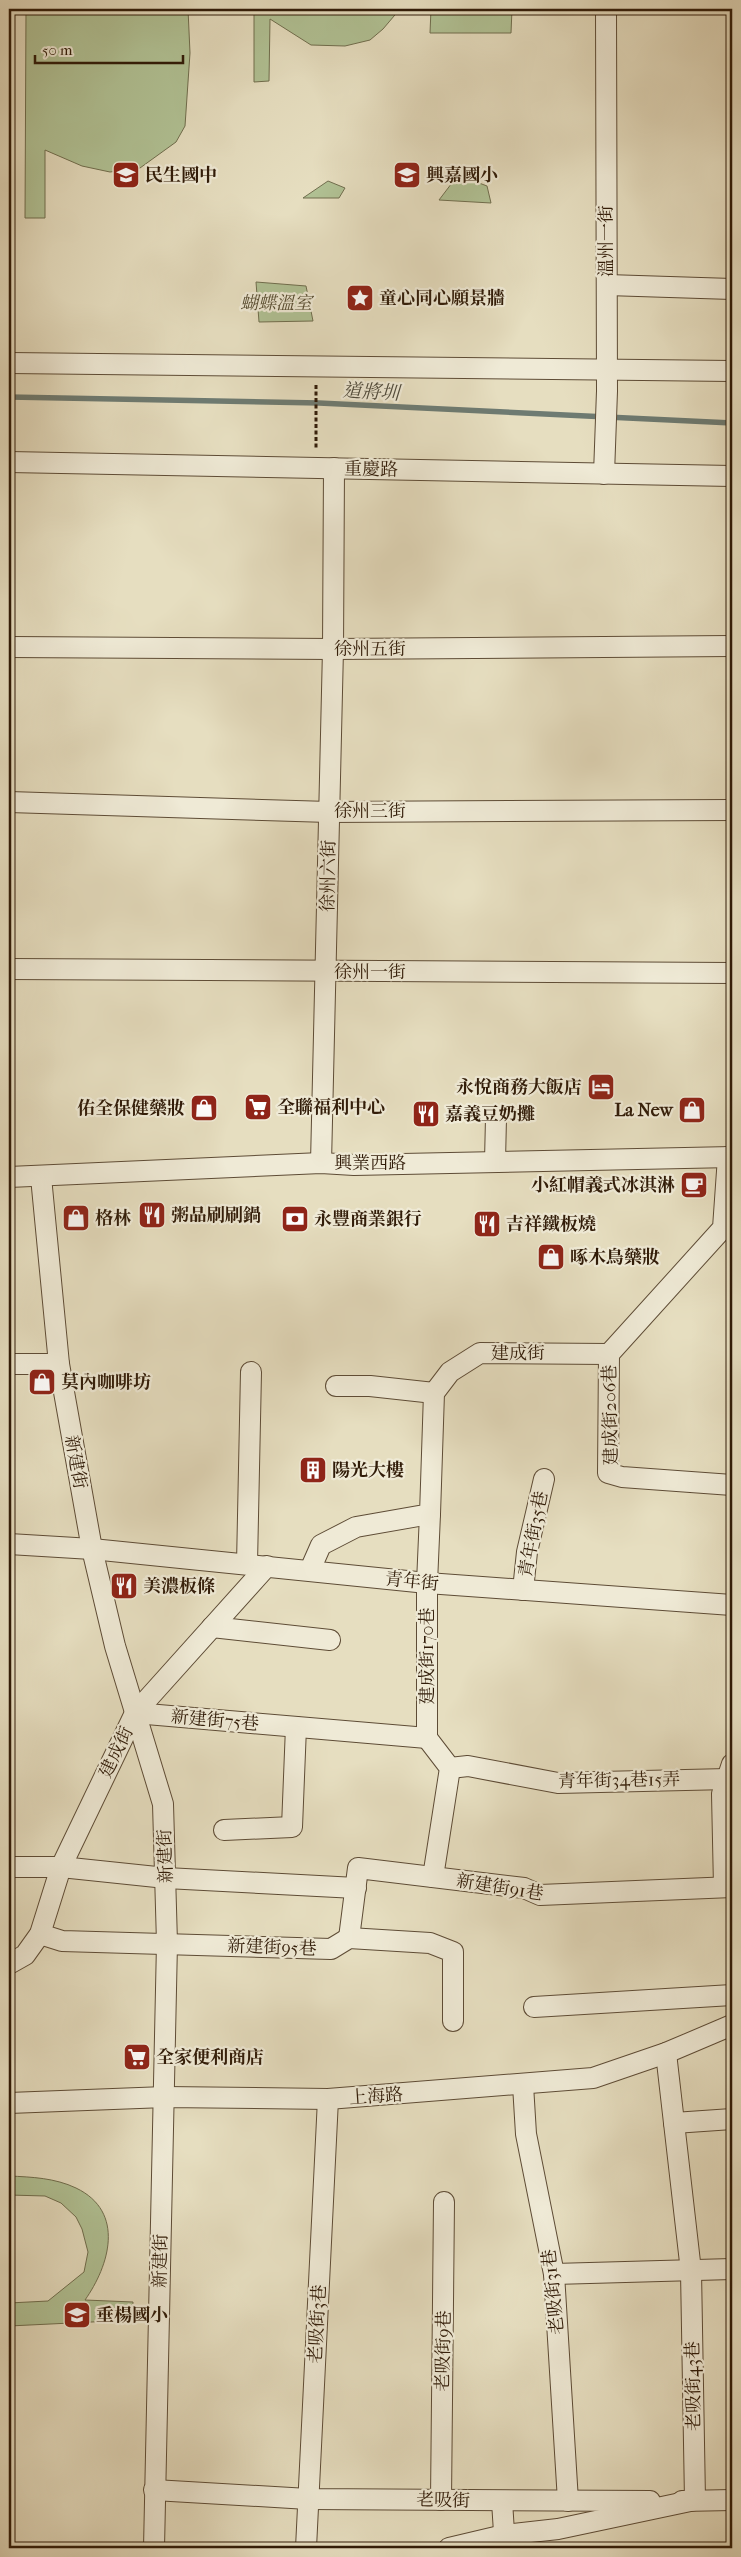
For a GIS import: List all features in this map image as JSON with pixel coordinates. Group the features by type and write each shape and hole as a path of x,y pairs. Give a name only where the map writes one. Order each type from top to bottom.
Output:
{"street":[{"name":"溫州一街","path":"604,474 607,391 606,9"},
{"path":"606,286 732,289"},
{"path":"9,363 732,371"},
{"name":"重慶路","path":"9,462 732,476"},
{"name":"徐州六街","path":"321,1163 333,649 334,468"},
{"name":"徐州五街","path":"9,647 333,649 732,646"},
{"name":"徐州三街","path":"9,802 329,812 732,810"},
{"name":"徐州一街","path":"9,969 732,973"},
{"path":"495,1161 496,1118"},
{"path":"609,1354 723,1228 730,1157"},
{"name":"興業西路","path":"9,1177 321,1163 354,1165 730,1157"},
{"name":"新建街","path":"41,1177 59,1364 92,1549 115,1646 163,1804 167,1943 154,2548"},
{"name":"建成街","path":"434,1393 450,1372 480,1353 609,1354"},
{"name":"建成街206巷","path":"609,1354 608,1473 622,1477 732,1485"},
{"path":"9,1364 59,1364"},
{"path":"247,1564 251,1372"},
{"path":"310,1570 321,1546 356,1527 430,1514 434,1393 370,1386 336,1386"},
{"name":"青年街35巷","path":"523,1590 527,1552 544,1479"},
{"name":"建成街170巷","path":"427,1738 427,1583 430,1514"},
{"name":"青年街","path":"9,1544 92,1549 427,1583 732,1605"},
{"name":"建成街","path":"9,1964 25,1955 40,1934 61,1867 135,1714 267,1566"},
{"path":"212,1627 330,1640"},
{"name":"新建街75巷","path":"135,1714 427,1738"},
{"path":"224,1830 292,1827 296,1727"},
{"path":"427,1738 450,1768 433,1877"},
{"name":"青年街34巷15弄","path":"450,1768 468,1766 558,1783 730,1772"},
{"path":"728,1887 722,1794 730,1772"},
{"name":"新建街91巷","path":"9,1867 61,1867 166,1878 433,1877 524,1888 540,1895 728,1887"},
{"path":"349,1938 357,1878"},
{"name":"新建街95巷","path":"40,1934 62,1941 331,1949 349,1938 430,1943 454,1952 452,2021"},
{"path":"534,2007 732,1995"},
{"name":"上海路","path":"9,2103 164,2097 328,2099 593,2078 666,2054 732,2025"},
{"name":"老吸街43巷","path":"666,2054 691,2271 695,2500"},
{"name":"老吸街31巷","path":"523,2085 526,2134 554,2274 568,2501"},
{"name":"老吸街3巷","path":"306,2548 328,2099"},
{"path":"674,2123 732,2119"},
{"name":"老吸街9巷","path":"441,2500 444,2202"},
{"path":"554,2274 732,2270"},
{"name":"老吸街","path":"154,2490 308,2499 502,2501 732,2500"},
{"path":"449,2548 504,2542 695,2500"},
{"path":"502,2501 504,2542"}],"path":[{"path":"316,391 316,431"}],"green space":[{"path":"26,9 188,9 190,53 185,126 176,142 140,168 110,172 82,166 45,150 45,218 25,218"},
{"path":"254,9 400,9 383,29 370,40 345,46 311,45 270,19 269,81 254,82"},
{"path":"431,9 512,9 511,33 430,33"},
{"path":"458,175 487,186 491,203 439,200"},
{"path":"328,181 345,188 339,198 303,198"},
{"name":"蝴蝶溫室","path":"256,282 306,286 313,321 259,322"},
{"path":"9,2176 60,2182 76,2188 92,2198 102,2211 107,2225 108,2240 101,2272 85,2300 133,2302 133,2320 9,2326 9,2303 48,2301 84,2272 88,2252 82,2229 76,2217 61,2203 45,2196 9,2195"}],"waterway":[{"name":"道將圳","path":"9,397 319,403 732,423"}],"place":[{"name":"民生國中","path":"126,175"},
{"name":"興嘉國小","path":"407,175"},
{"name":"童心同心願景牆","path":"360,298"},
{"name":"永悅商務大飯店","path":"601,1087"},
{"name":"全聯福利中心","path":"258,1107"},
{"name":"佑全保健藥妝","path":"204,1108"},
{"name":"La New","path":"692,1110"},
{"name":"嘉義豆奶攤","path":"426,1114"},
{"name":"小紅帽義式冰淇淋","path":"694,1185"},
{"name":"粥品刷刷鍋","path":"152,1215"},
{"name":"格林","path":"76,1218"},
{"name":"永豐商業銀行","path":"295,1219"},
{"name":"吉祥鐵板燒","path":"487,1224"},
{"name":"啄木鳥藥妝","path":"551,1257"},
{"name":"莫內咖啡坊","path":"42,1382"},
{"name":"陽光大樓","path":"313,1470"},
{"name":"美濃板條","path":"124,1586"},
{"name":"全家便利商店","path":"137,2057"},
{"name":"垂楊國小","path":"77,2315"}]}
